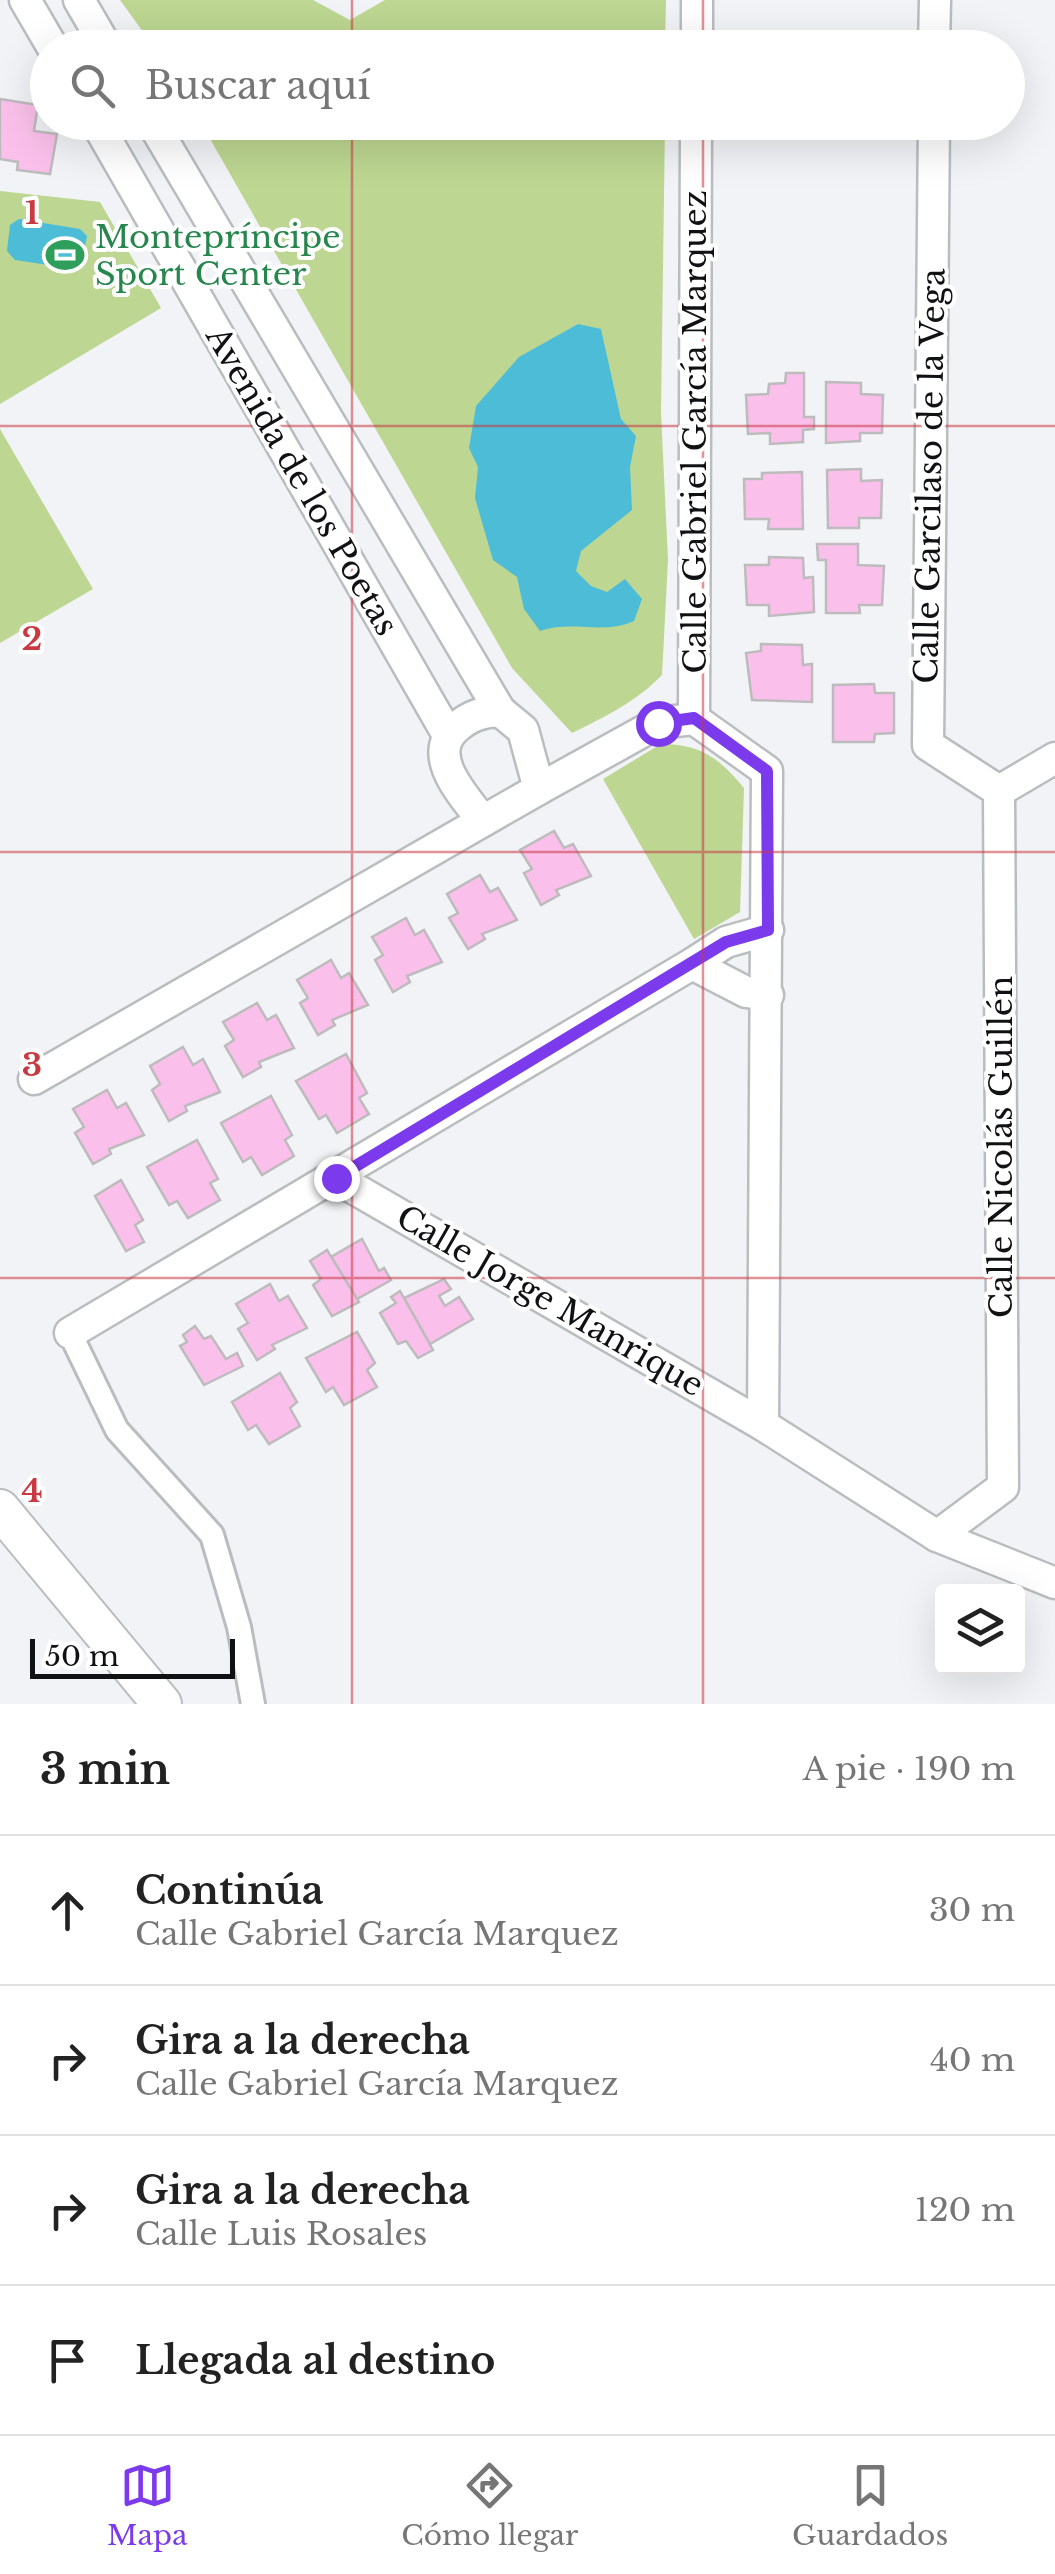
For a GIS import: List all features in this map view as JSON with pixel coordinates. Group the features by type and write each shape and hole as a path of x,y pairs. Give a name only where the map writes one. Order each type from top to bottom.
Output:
{"street":[{"path":"25,0 42,30"},
{"path":"79,0 96,30"},
{"path":"696,30 697,0"},
{"path":"934,30 935,0"},
{"name":"Avenida de los Poetas","path":"106,140 448,735"},
{"name":"Avenida de los Poetas","path":"163,140 500,711"},
{"name":"Calle Gabriel García Marquez","path":"696,140 694,718 767,771 764,1424"},
{"name":"Calle Garcilaso de la Vega","path":"934,140 928,745 999,790"},
{"path":"484,820 451,779 444,759 448,735 482,712 500,711 523,730 539,789"},
{"path":"34,1080 658,723 694,718"},
{"path":"999,790 1055,758"},
{"name":"Calle Nicolás Guillén","path":"938,1536 1002,1487 999,790"},
{"path":"253,1704 238,1627 212,1535 117,1430 70,1332 336,1178 726,942 768,930"},
{"path":"692,964 746,992 768,994"},
{"name":"Calle Jorge Manrique","path":"336,1178 764,1424 938,1536 1055,1582"},
{"path":"0,1509 162,1704"}],"green space":[{"path":"120,0 313,0 350,20 385,0 666,0 665,30 142,30"},
{"path":"211,140 665,140 661,413 668,560 662,675 642,693 572,733 512,668"},
{"name":"Montepríncipe Sport Center","path":"0,191 100,202 161,308 0,404"},
{"path":"0,429 93,589 0,643"},
{"path":"661,744 699,750 727,769 744,788 740,912 694,939 603,779"}],"water":[{"path":"19,219 80,229 87,236 82,262 75,269 15,260 7,251 10,225"},
{"path":"578,324 601,329 621,419 636,436 630,467 632,510 581,551 576,571 591,586 607,592 625,579 642,599 634,621 623,625 540,631 524,609 517,577 493,560 475,498 478,467 469,448 476,406 519,357"}],"building":[{"path":"0,99 30,104 30,140 56,140 50,174 17,170 18,162 0,159"},
{"path":"786,373 804,373 804,417 814,417 814,429 803,430 803,442 770,444 770,433 748,434 746,395 768,394 769,384 785,383"},
{"path":"826,382 861,383 861,394 883,395 882,433 860,433 860,441 826,443"},
{"path":"861,469 861,481 882,480 881,518 859,518 859,528 828,528 827,470"},
{"path":"802,472 803,529 768,529 769,519 745,519 744,479 762,479 762,473"},
{"path":"817,544 858,544 858,565 884,566 882,605 859,605 860,613 826,613 826,560 818,560"},
{"path":"769,557 803,558 804,578 813,577 814,612 769,616 769,605 747,605 745,565 769,565"},
{"path":"761,644 802,645 803,665 812,664 812,702 752,700 746,653 761,651"},
{"path":"874,684 875,693 894,693 894,733 875,734 874,742 833,742 833,685"},
{"path":"554,831 564,848 573,844 591,876 556,890 559,895 541,905 524,873 532,869 520,850"},
{"path":"480,875 490,892 498,888 517,920 482,934 485,939 468,949 449,918 458,913 447,894"},
{"path":"406,918 415,935 424,930 442,962 407,976 410,982 393,992 375,960 383,955 372,937"},
{"path":"331,960 341,978 349,973 368,1005 332,1020 335,1025 318,1035 300,1003 308,998 297,980"},
{"path":"257,1003 267,1020 276,1015 294,1048 259,1062 261,1067 243,1077 225,1046 234,1040 223,1022"},
{"path":"183,1047 193,1065 203,1059 220,1092 185,1106 187,1111 169,1121 152,1090 160,1084 150,1066"},
{"path":"346,1054 367,1093 359,1098 369,1114 337,1133 326,1115 319,1119 296,1081"},
{"path":"107,1090 117,1108 126,1103 144,1135 109,1149 111,1154 93,1164 75,1133 84,1127 73,1109"},
{"path":"271,1096 292,1135 285,1140 294,1156 262,1175 251,1157 243,1162 221,1123"},
{"path":"197,1140 218,1179 210,1183 220,1200 188,1218 177,1201 169,1205 147,1167"},
{"path":"121,1180 143,1220 135,1225 144,1242 126,1251 95,1196"},
{"path":"362,1239 379,1271 384,1268 391,1280 357,1299 331,1257"},
{"path":"327,1250 359,1302 332,1316 313,1285 321,1279 310,1261"},
{"path":"444,1279 451,1289 439,1296 445,1306 459,1297 473,1319 430,1344 404,1298"},
{"path":"270,1284 279,1301 288,1296 307,1328 272,1345 275,1349 257,1360 238,1329 248,1323 236,1304"},
{"path":"400,1291 433,1350 418,1358 406,1341 398,1344 380,1313 396,1303 391,1297"},
{"path":"195,1326 204,1339 211,1336 226,1359 237,1353 243,1366 204,1385 180,1346 187,1342 183,1335"},
{"path":"357,1332 375,1363 367,1370 377,1387 344,1405 333,1387 326,1392 306,1358"},
{"path":"280,1373 297,1402 290,1408 300,1426 269,1444 256,1425 248,1430 232,1402"}],"place":[{"name":"Montepríncipe Sport Center","path":"65,255"}],"route":[{"path":"336,1178 726,942 751,931 768,930 767,771 694,718 658,723"}]}
